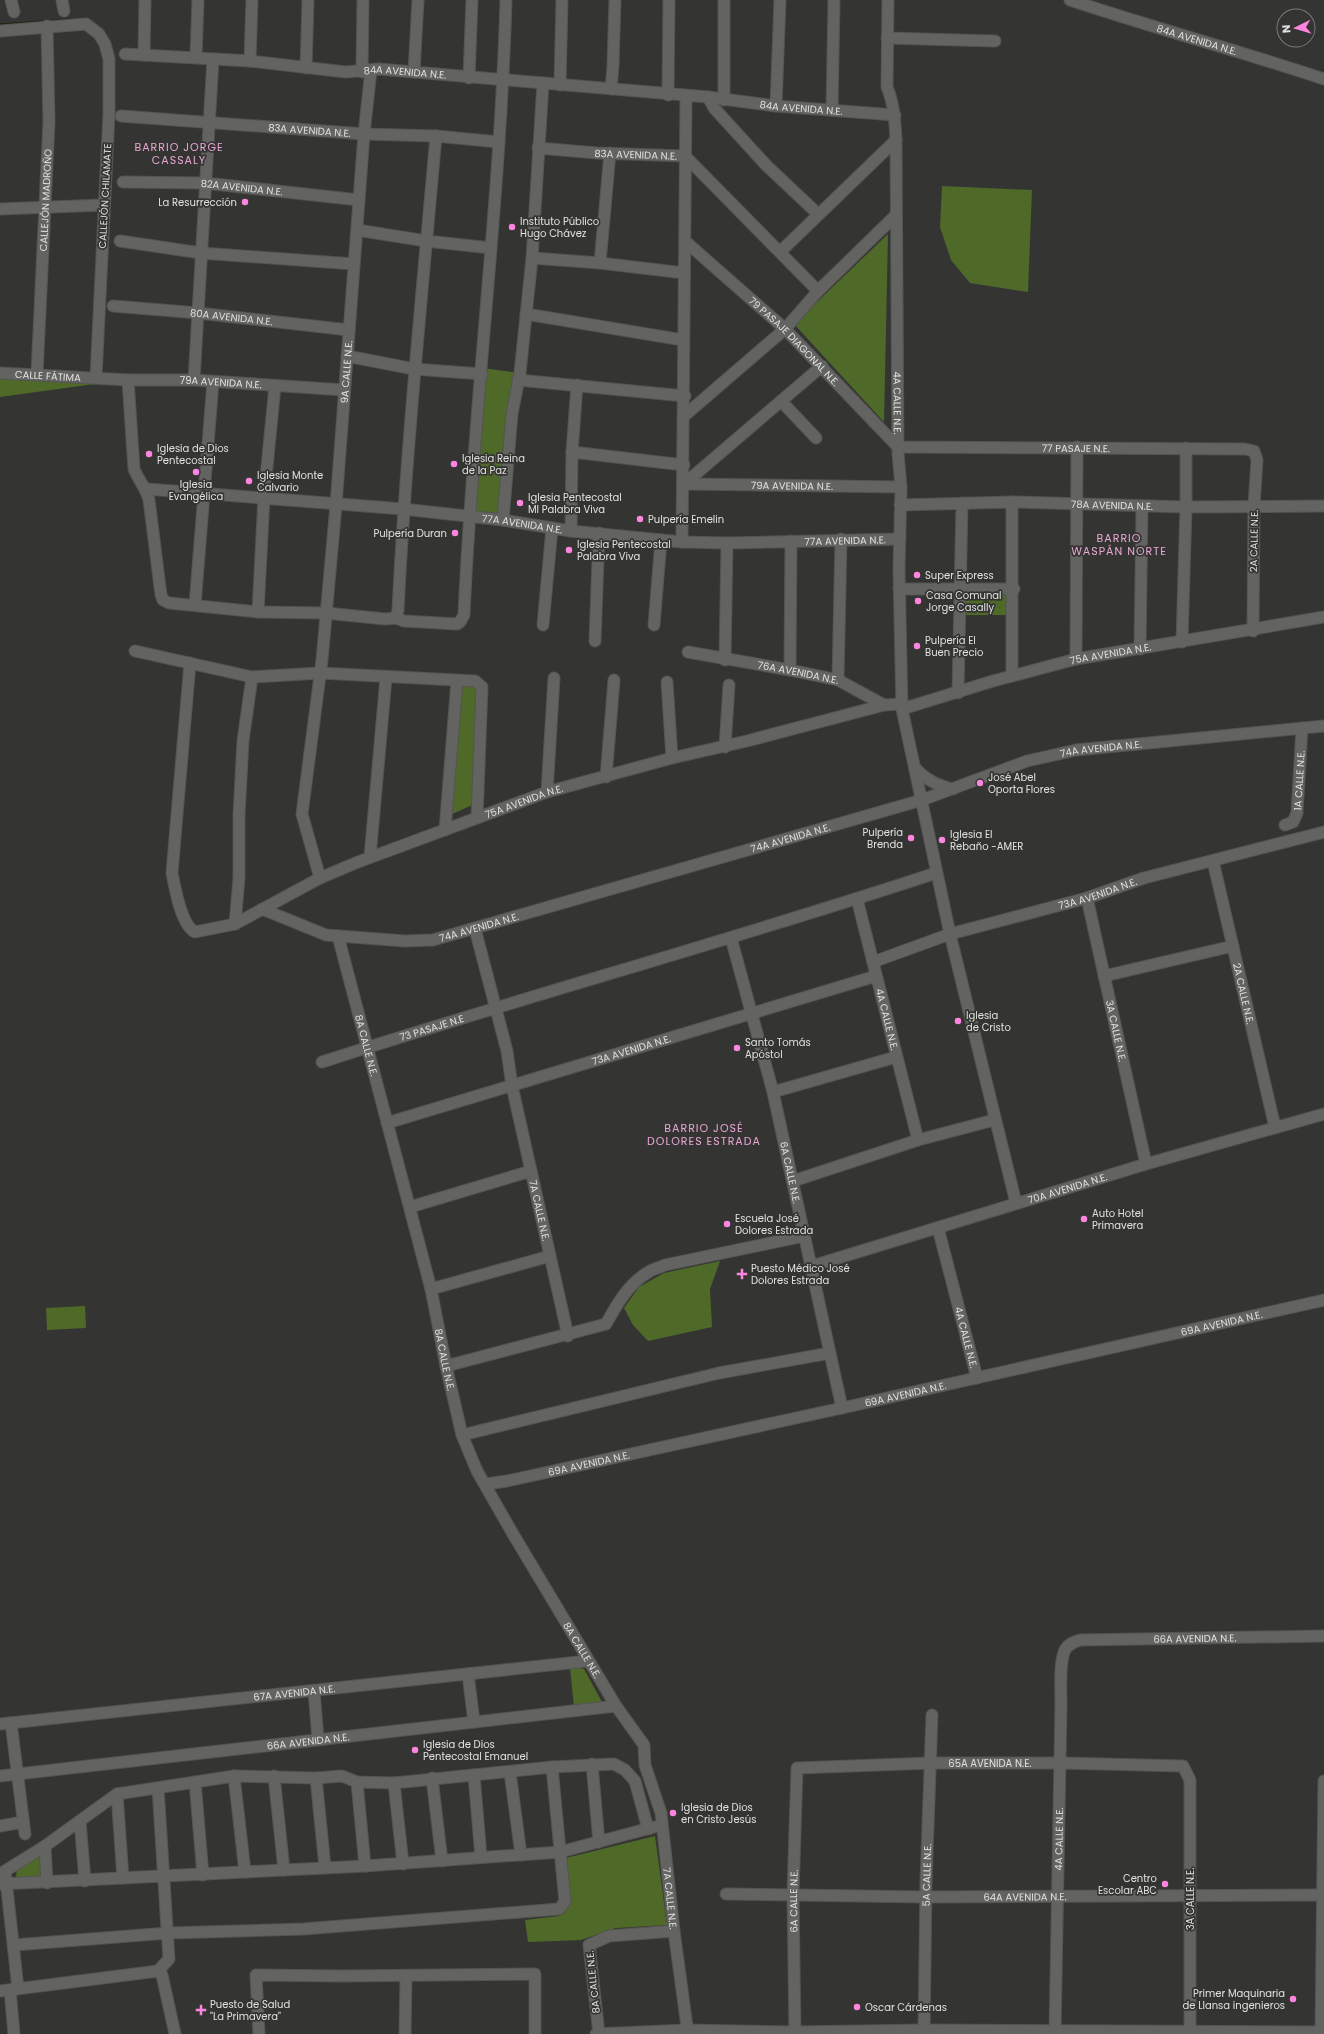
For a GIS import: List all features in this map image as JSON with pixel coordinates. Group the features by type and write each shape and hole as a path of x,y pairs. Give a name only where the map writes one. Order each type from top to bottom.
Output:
{"street":[{"path":"11,0 14,12"},
{"path":"144,55 145,0"},
{"path":"196,58 198,0"},
{"path":"250,61 252,0"},
{"path":"306,68 308,0"},
{"name":"9A CALLE N.E.","path":"320,878 302,814 322,660 336,504 357,230 364,134 366,71 363,0"},
{"path":"414,72 418,0"},
{"path":"469,78 472,0"},
{"path":"128,380 134,469 140,482 147,489 160,595 164,600 169,603 258,612 326,613 385,619 396,618 412,621 457,624 460,622 464,616 469,517 482,374 504,81 506,0"},
{"path":"560,85 562,0"},
{"path":"611,90 614,66 614,0"},
{"path":"668,95 670,0"},
{"path":"724,0 724,100"},
{"path":"776,106 780,0"},
{"path":"832,110 834,0"},
{"name":"4A CALLE N.E.","path":"888,0 887,87 892,98 895,115 896,140 898,447 901,487 899,588 902,706 936,873 994,1120 1016,1203"},
{"name":"84A AVENIDA N.E.","path":"1070,0 1144,25 1228,48 1324,79"},
{"name":"CALLEJÓN CHILAMATE","path":"47,26 86,24 99,34 105,44 109,60 109,114 96,377"},
{"path":"0,31 47,26"},
{"name":"CALLEJÓN MADROÑO","path":"36,374 49,122 47,26"},
{"path":"887,38 995,41"},
{"name":"84A AVENIDA N.E.","path":"125,54 250,61 306,68 414,72 668,95 708,97 776,106 895,115"},
{"path":"194,380 213,59"},
{"path":"503,520 512,414 520,373 532,258 543,83"},
{"path":"682,542 685,396 683,340 686,242 686,96"},
{"path":"708,97 714,108 766,165 818,214"},
{"name":"83A AVENIDA N.E.","path":"121,116 364,134 436,136 499,142"},
{"path":"396,618 398,610 403,509 414,369 436,136"},
{"path":"780,252 896,140"},
{"name":"83A AVENIDA N.E.","path":"538,148 686,156"},
{"path":"600,263 610,153"},
{"path":"686,156 818,291"},
{"name":"82A AVENIDA N.E.","path":"123,182 206,183 359,200"},
{"path":"0,209 104,205"},
{"path":"684,416 785,329 818,291 896,214"},
{"path":"357,230 426,241 491,248"},
{"path":"120,242 201,253 354,264"},
{"name":"79 PASAJE DIAGONAL N.E.","path":"686,242 785,329 898,447"},
{"path":"532,258 600,263 684,273"},
{"name":"80A AVENIDA N.E.","path":"113,306 198,313 349,330"},
{"path":"526,314 683,340"},
{"path":"347,356 414,369 482,374"},
{"path":"684,484 822,366"},
{"name":"CALLE FÁTIMA","path":"0,373 96,377"},
{"name":"79A AVENIDA N.E.","path":"96,377 128,380 194,380 344,390"},
{"path":"518,380 685,396"},
{"path":"195,605 213,382"},
{"path":"571,531 572,452 577,385"},
{"path":"258,612 264,497 275,386"},
{"path":"781,401 816,438"},
{"name":"77 PASAJE N.E.","path":"898,447 1186,448 1245,449 1254,451"},
{"path":"1076,659 1078,447"},
{"path":"1182,642 1186,507 1186,448"},
{"name":"2A CALLE N.E.","path":"1252,631 1254,506 1257,460 1254,451"},
{"path":"572,452 684,465"},
{"name":"79A AVENIDA N.E.","path":"684,484 901,487"},
{"name":"77A AVENIDA N.E.","path":"147,489 403,509 503,520 571,531 682,542 727,543 841,539 900,540"},
{"path":"1012,502 1014,588 1012,676"},
{"name":"78A AVENIDA N.E.","path":"900,504 1012,502 1186,507 1324,506"},
{"path":"958,693 962,503"},
{"path":"1140,649 1142,506"},
{"path":"543,625 552,528"},
{"path":"595,641 599,534"},
{"path":"838,680 841,539"},
{"path":"654,625 660,540"},
{"path":"790,670 791,541"},
{"path":"725,660 727,543"},
{"path":"899,588 1014,588"},
{"name":"75A AVENIDA N.E.","path":"902,706 958,693 1012,676 1076,659 1252,631 1324,617"},
{"path":"134,651 252,677 320,673 386,678 476,681 482,687 477,818"},
{"name":"76A AVENIDA N.E.","path":"688,652 838,680 882,707"},
{"name":"75A AVENIDA N.E.","path":"190,663 172,873 176,896 190,930 195,932 203,932 235,924 320,878 370,857 547,792 672,758 882,707"},
{"path":"235,924 239,878 239,815 244,741 252,677"},
{"path":"370,857 386,678"},
{"path":"547,792 554,678"},
{"path":"606,776 614,680"},
{"path":"445,830 457,681"},
{"path":"667,682 672,758"},
{"path":"725,746 730,685"},
{"path":"882,707 902,706"},
{"name":"74A AVENIDA N.E.","path":"262,909 326,935 406,941 433,940 922,800 1028,761 1076,750 1324,726"},
{"name":"1A CALLE N.E.","path":"1284,825 1293,822 1297,813 1302,728"},
{"path":"915,768 924,777 937,785 952,789"},
{"name":"73A AVENIDA N.E.","path":"873,962 950,934 1087,898 1144,878 1324,832"},
{"name":"2A CALLE N.E.","path":"1213,861 1275,1127"},
{"name":"73 PASAJE N.E","path":"322,1062 496,1007 732,938 936,873"},
{"name":"3A CALLE N.E.","path":"1087,898 1146,1164"},
{"name":"4A CALLE N.E.","path":"857,899 918,1140"},
{"path":"475,929 507,1051 512,1086"},
{"name":"8A CALLE N.E.","path":"338,936 366,1048 410,1207 430,1289 462,1435 477,1470 588,1661 616,1706 644,1745"},
{"name":"6A CALLE N.E.","path":"732,938 773,1092 842,1408"},
{"path":"1104,976 1233,946"},
{"name":"73A AVENIDA N.E.","path":"387,1123 876,976"},
{"path":"773,1092 896,1057"},
{"name":"7A CALLE N.E.","path":"512,1086 568,1336"},
{"name":"70A AVENIDA N.E.","path":"812,1266 1146,1164 1324,1114"},
{"path":"793,1181 918,1140 994,1120"},
{"path":"410,1207 531,1171"},
{"name":"4A CALLE N.E.","path":"938,1228 977,1378"},
{"path":"446,1366 568,1336 606,1324 620,1301 647,1272 665,1265 804,1236"},
{"path":"430,1289 550,1256"},
{"name":"69A AVENIDA N.E.","path":"486,1484 842,1408 1324,1300"},
{"path":"462,1435 719,1373 830,1353"},
{"name":"66A AVENIDA N.E.","path":"1068,1647 1071,1643 1080,1640 1324,1636"},
{"name":"4A CALLE N.E.","path":"1055,2032 1062,1658 1068,1647"},
{"name":"67A AVENIDA N.E.","path":"5,1724 588,1661"},
{"path":"468,1674 474,1722"},
{"path":"314,1691 318,1739"},
{"name":"66A AVENIDA N.E.","path":"0,1776 616,1706"},
{"name":"5A CALLE N.E.","path":"924,2032 926,1897 932,1715"},
{"path":"5,1724 17,1774 25,1834"},
{"name":"7A CALLE N.E.","path":"644,1745 645,1765 662,1813 674,1931 687,2032"},
{"name":"65A AVENIDA N.E.","path":"797,1768 931,1763 1061,1762 1183,1766"},
{"path":"592,1764 599,1842"},
{"path":"14,2034 9,1990 14,1945 3,1884 3,1872 44,1846 117,1794 234,1776 316,1778 342,1776 357,1782 394,1783 552,1767 614,1764 625,1770 635,1781 648,1829"},
{"name":"3A CALLE N.E.","path":"1183,1766 1190,1780 1190,2032"},
{"path":"14,1945 168,1933 303,1928 559,1909 565,1902 552,1767"},
{"name":"6A CALLE N.E.","path":"795,2033 793,1894 797,1768"},
{"path":"510,1772 521,1855"},
{"path":"474,1775 481,1857"},
{"path":"234,1776 245,1872"},
{"path":"274,1776 284,1870"},
{"path":"316,1778 325,1868"},
{"path":"432,1778 442,1861"},
{"path":"596,2034 687,2032 1322,2032 1324,1781"},
{"path":"195,1782 204,1876"},
{"path":"357,1782 365,1866"},
{"path":"394,1783 403,1864"},
{"path":"9,1990 158,1971 170,1960 163,1877 158,1788"},
{"path":"117,1794 123,1878"},
{"path":"80,1821 84,1881"},
{"path":"0,1826 23,1822"},
{"path":"3,1884 123,1878 204,1876 245,1872 403,1864 560,1852 663,1825"},
{"path":"44,1846 47,1883"},
{"name":"64A AVENIDA N.E.","path":"726,1894 926,1897 1323,1895"},
{"name":"8A CALLE N.E.","path":"599,2034 589,1945 609,1936 674,1931"},
{"path":"158,1971 162,1976 175,2034"},
{"path":"259,2034 256,1975 406,1976 535,1974 535,2034"},
{"path":"405,2034 406,1976"}],"green space":[{"path":"942,186 1032,190 1028,292 970,283 951,260 940,227"},
{"path":"888,234 884,422 794,324"},
{"path":"482,368 520,373 503,520 472,517"},
{"path":"0,374 102,383 0,397"},
{"path":"965,590 1008,590 1008,615 965,615"},
{"path":"455,680 487,682 479,802 441,819"},
{"path":"720,1261 710,1289 712,1327 648,1341 633,1325 624,1308 639,1287 664,1273"},
{"path":"85,1306 86,1328 47,1330 46,1308"},
{"path":"577,1667 584,1669 602,1702 574,1707 570,1668"},
{"path":"655,1836 667,1925 616,1928 581,1940 528,1942 525,1920 559,1916 571,1904 566,1858"},
{"path":"41,1853 42,1878 19,1879 16,1877 17,1868"}],"waterway":[{"path":"0,25 69,20"}],"place":[{"name":"La Resurrección","path":"245,202"},
{"name":"Instituto Público Hugo Chávez","path":"512,227"},
{"name":"Iglesia de Dios Pentecostal","path":"149,454"},
{"name":"Iglesia Reina de la Paz","path":"454,464"},
{"name":"Iglesia Evangélica","path":"196,472"},
{"name":"Iglesia Monte Calvario","path":"249,481"},
{"name":"Iglesia Pentecostal MI Palabra Viva","path":"520,503"},
{"name":"Pulpería Emelin","path":"640,519"},
{"name":"Pulpería Duran","path":"455,533"},
{"name":"Iglesia Pentecostal Palabra Viva","path":"569,550"},
{"name":"Super Express","path":"917,575"},
{"name":"Casa Comunal Jorge Casally","path":"918,601"},
{"name":"Pulpería El Buen Precio","path":"917,646"},
{"name":"José Abel Oporta Flores","path":"980,783"},
{"name":"Pulpería Brenda","path":"911,838"},
{"name":"Iglesia El Rebaño -AMER","path":"942,840"},
{"name":"Iglesia de Cristo","path":"958,1021"},
{"name":"Santo Tomás Apóstol","path":"737,1048"},
{"name":"Auto Hotel Primavera","path":"1084,1219"},
{"name":"Escuela José Dolores Estrada","path":"727,1224"},
{"name":"Puesto Médico José Dolores Estrada","path":"742,1274"},
{"name":"Iglesia de Dios Pentecostal Emanuel","path":"415,1750"},
{"name":"Iglesia de Dios en Cristo Jesús","path":"673,1813"},
{"name":"Centro Escolar ABC","path":"1165,1884"},
{"name":"Primer Maquinaria de Llansa ingenieros","path":"1293,1999"},
{"name":"Oscar Cárdenas","path":"857,2007"},
{"name":"Puesto de Salud \"La Primavera\"","path":"201,2010"}],"district":[{"name":"BARRIO JORGE CASSALY","path":"179,153"},
{"name":"BARRIO WASPÁN NORTE","path":"1119,544"},
{"name":"BARRIO JOSÉ DOLORES ESTRADA","path":"704,1134"}]}
